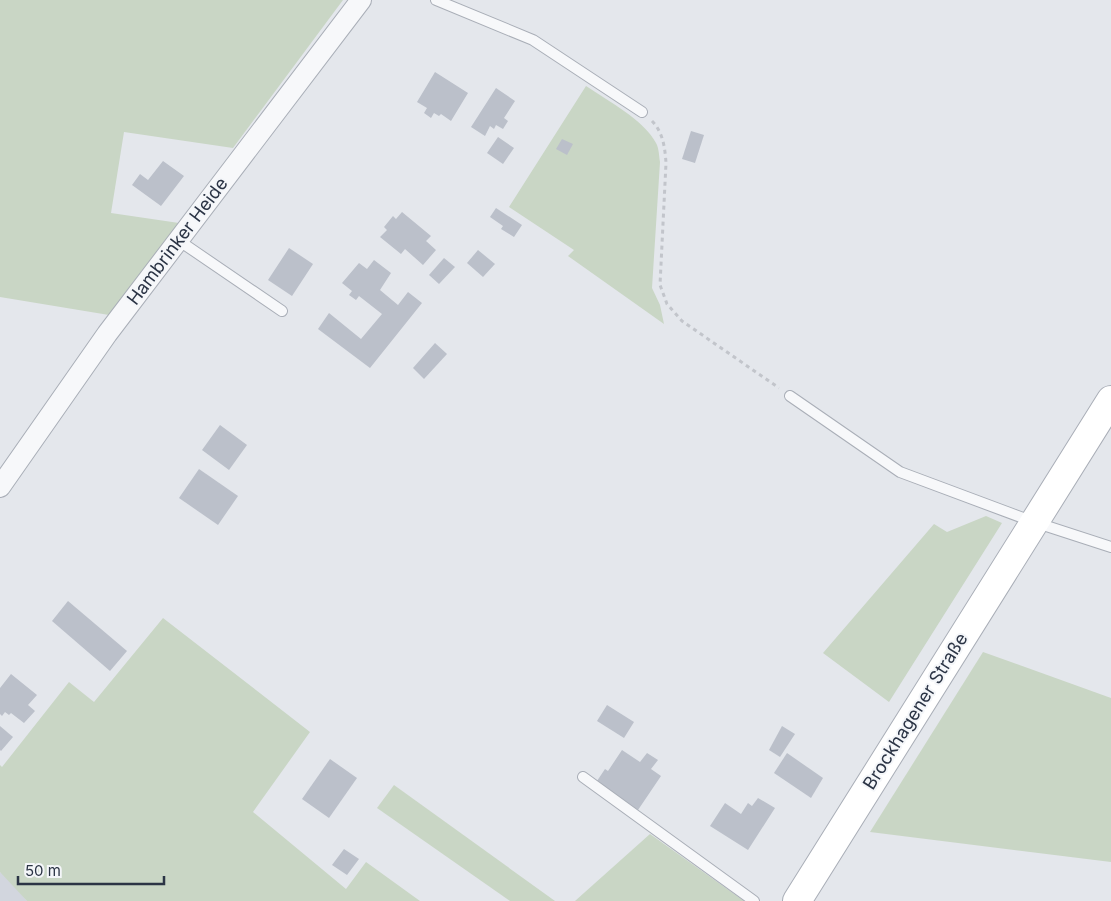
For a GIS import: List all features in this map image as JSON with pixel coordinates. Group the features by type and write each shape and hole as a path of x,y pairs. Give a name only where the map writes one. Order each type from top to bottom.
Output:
{"main road":[{"name":"Brockhagener Straße","path":"797,901 1111,400"}],"street":[{"name":"Hambrinker Heide","path":"0,487 107,334 361,0"}],"lane":[{"path":"436,0 533,40 642,112"},
{"path":"178,240 282,311"},
{"path":"790,396 900,472 1034,522 1111,547"},
{"path":"583,777 754,901"}],"path":[{"path":"642,112 655,124 664,143 666,163 660,285 667,304 682,321 790,396"}],"shaded area":[{"path":"0,872 6,876 27,901 0,901"}],"green space":[{"path":"0,0 343,0 233,148 124,132 111,213 179,223 109,315 0,297"},
{"path":"586,86 643,126 658,147 660,162 652,288 660,305 664,324 568,256 574,250 509,207"},
{"path":"986,516 1002,523 889,702 823,653 934,524 947,532"},
{"path":"163,618 310,732 253,812 346,889 366,862 420,901 27,901 0,872 0,765 2,767 69,682 94,702"},
{"path":"983,652 1111,698 1111,862 870,832"},
{"path":"394,785 555,901 510,901 377,808"},
{"path":"650,834 744,901 575,901"}],"building":[{"path":"435,72 468,93 451,121 441,114 439,116 434,113 431,118 424,113 427,108 417,102"},
{"path":"496,88 515,101 504,118 508,121 503,129 496,125 494,129 490,126 485,136 471,127"},
{"path":"691,131 704,135 695,163 682,159"},
{"path":"498,137 514,148 503,164 487,153"},
{"path":"562,139 573,144 567,155 556,149"},
{"path":"163,161 184,176 161,206 132,185 140,174 148,180"},
{"path":"496,208 522,225 514,237 501,229 503,226 490,217"},
{"path":"402,212 431,236 426,241 436,250 423,265 405,249 401,254 380,237 387,230 384,227 393,216 396,219"},
{"path":"289,248 313,264 292,296 268,280"},
{"path":"478,250 495,264 483,277 467,263"},
{"path":"444,258 455,267 439,284 429,275"},
{"path":"374,260 391,273 380,290 398,305 408,292 422,303 370,368 318,329 329,313 361,339 382,314 359,296 356,300 349,295 352,291 342,283 359,263 367,269"},
{"path":"435,343 447,354 424,379 413,368"},
{"path":"220,425 247,445 229,470 202,450"},
{"path":"199,469 238,496 218,525 179,498"},
{"path":"68,601 127,651 110,671 52,621"},
{"path":"11,674 37,695 28,705 35,711 24,723 11,713 9,715 5,712 2,716 0,714 0,688"},
{"path":"607,705 634,722 624,738 597,721"},
{"path":"0,726 13,737 1,751 0,750"},
{"path":"782,726 795,734 780,757 769,750"},
{"path":"622,750 640,762 647,753 658,760 651,769 661,776 638,810 597,781 605,769 608,771"},
{"path":"787,753 823,778 811,798 774,773"},
{"path":"330,759 357,778 329,818 302,799"},
{"path":"758,798 775,808 748,850 710,826 725,803 741,814 748,803 752,806"},
{"path":"344,849 359,859 347,875 332,865"}]}
